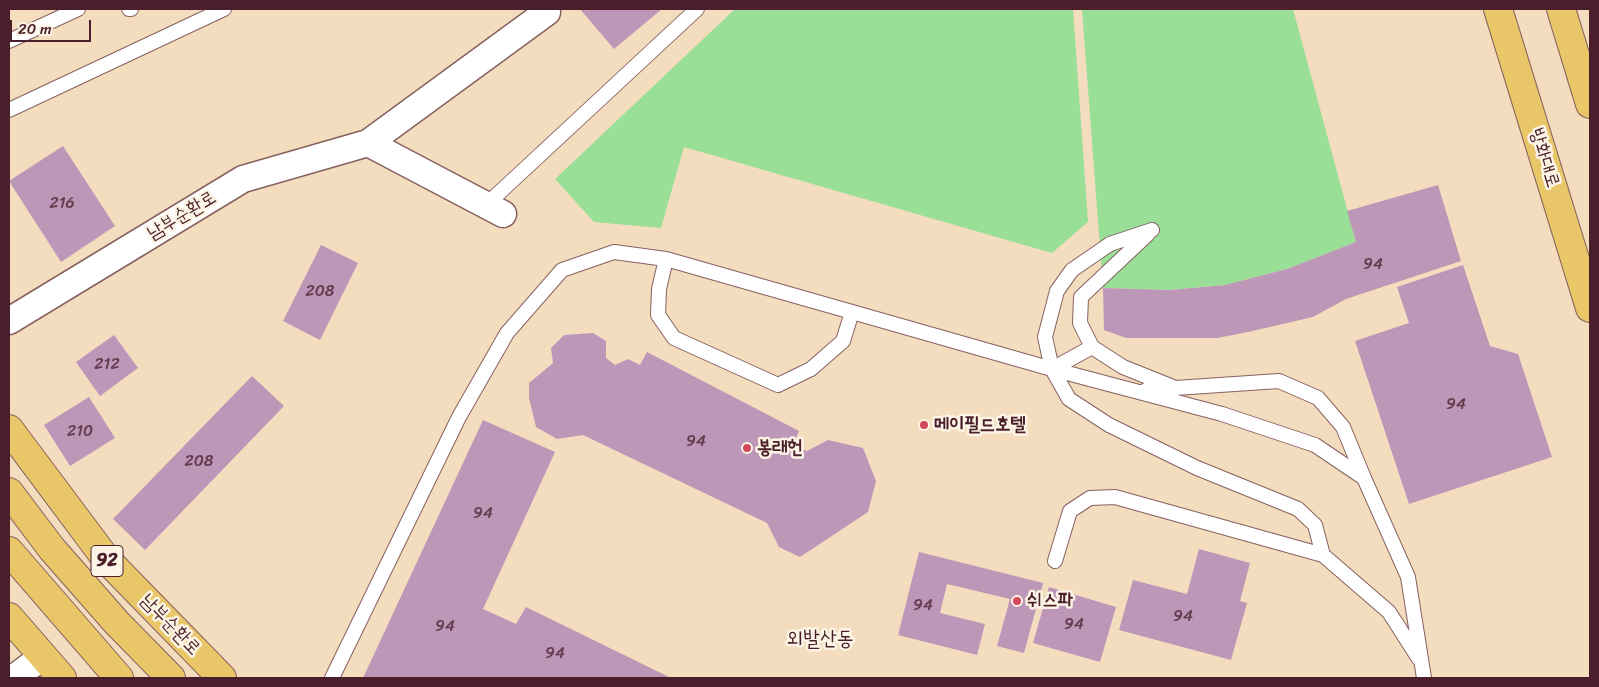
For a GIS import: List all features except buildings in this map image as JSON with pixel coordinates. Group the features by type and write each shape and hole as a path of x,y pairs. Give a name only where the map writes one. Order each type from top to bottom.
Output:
{"main road":[{"name":"방화대로","path":"1498,9 1590,308"},
{"path":"1561,9 1590,104"},
{"name":"남부순환로","path":"9,429 107,560 222,678"},
{"name":"남부순환로","path":"9,492 52,549 117,623 171,678"},
{"path":"9,551 120,678"},
{"path":"9,617 62,678"}],"street":[{"name":"남부순환로","path":"9,321 244,180 368,143 547,12"},
{"path":"368,143 494,210"},
{"path":"9,671 14,678 42,657"}],"lane":[{"path":"9,41 78,9"},
{"path":"9,110 224,9"},
{"path":"494,210 697,9"},
{"path":"1176,388 1123,367 1092,347 1080,323 1081,297 1152,230 1110,244 1072,270 1058,291 1045,337 1052,369 1069,399 1109,425 1197,468 1298,509 1315,525 1323,555"},
{"path":"332,678 459,417 507,333 562,270 614,252 666,259 1134,392 1222,414 1315,445 1364,478"},
{"path":"666,259 660,289 658,315 674,338 778,385 810,369 843,341 852,312"},
{"path":"1052,369 1092,347"},
{"path":"1134,392 1279,381 1318,398 1343,427 1408,577 1424,672"},
{"path":"1055,561 1070,511 1090,498 1115,497 1323,555 1389,612 1424,672"}],"green space":[{"path":"735,9 1073,9 1088,222 1052,253 684,147 661,228 594,222 555,179"},
{"path":"1082,9 1293,9 1356,242 1287,269 1225,285 1170,290 1103,288"}],"place":[{"name":"메이필드호텔","path":"924,425"},
{"name":"봉래헌","path":"747,448"},
{"name":"쉬스파","path":"1017,601"}],"district":[{"name":"외발산동","path":"820,640"}]}
